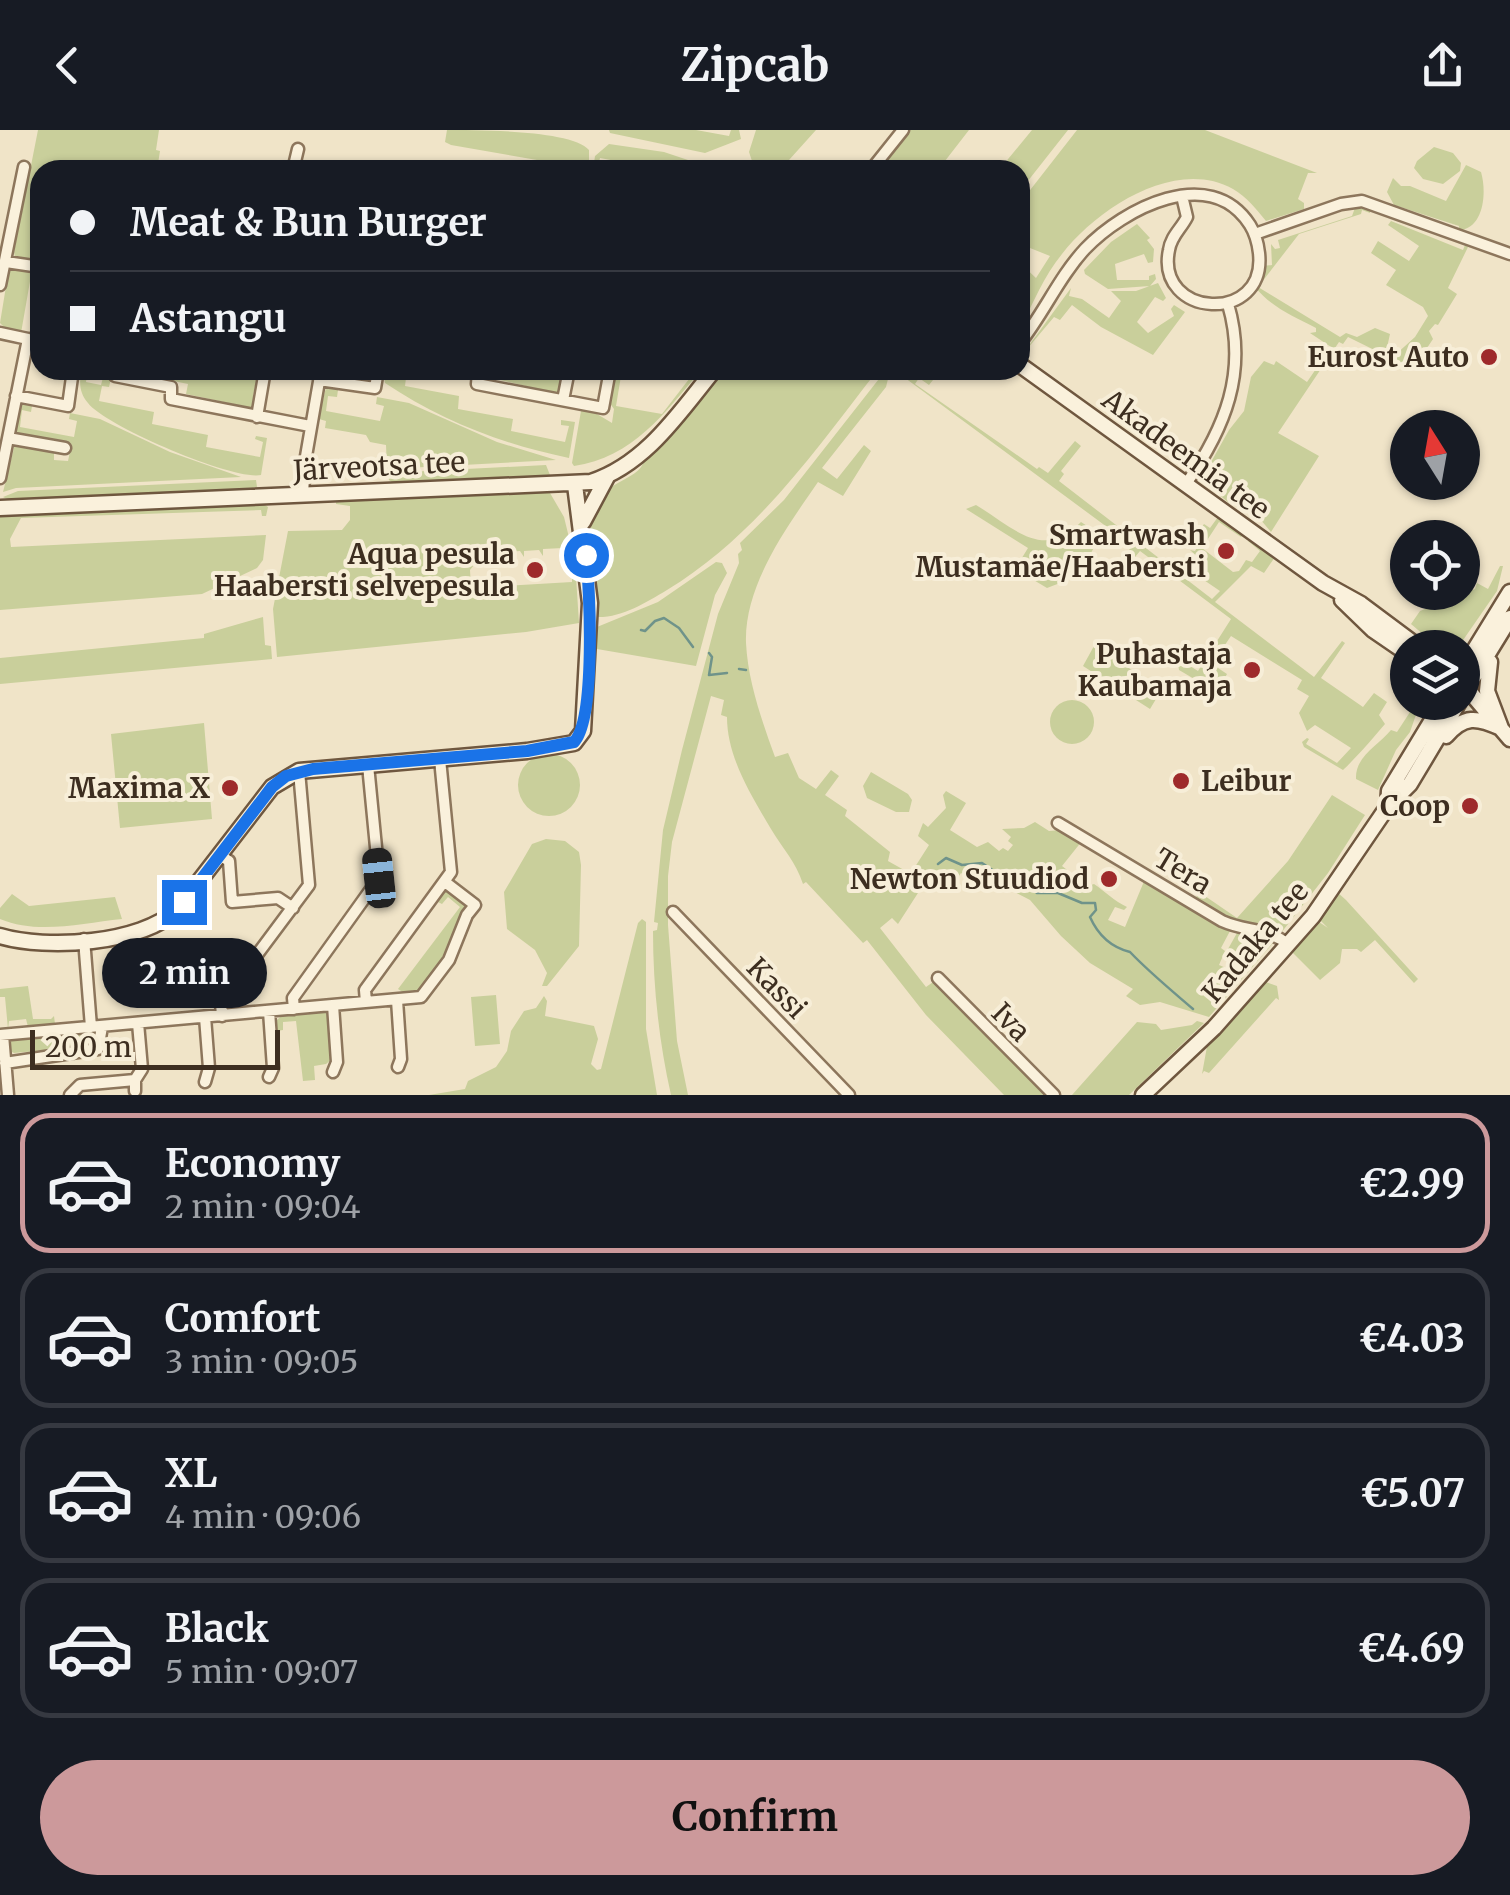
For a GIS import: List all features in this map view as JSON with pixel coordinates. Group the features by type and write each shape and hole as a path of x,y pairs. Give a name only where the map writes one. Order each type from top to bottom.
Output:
{"main road":[{"name":"Akadeemia tee","path":"1030,372 1323,583 1395,630"},
{"name":"Järveotsa tee","path":"0,508 460,486 575,485 607,477 642,455 706,380"},
{"path":"582,527 586,512 607,477"},
{"path":"0,936 31,943 129,934 156,926 177,910 272,787 299,771 562,747 579,738 584,724 591,624 575,485"},
{"name":"Akadeemia tee","path":"1323,583 1390,642"},
{"name":"Kadaka tee","path":"1480,659 1510,592"},
{"name":"Kadaka tee","path":"1480,652 1510,618"},
{"path":"1480,648 1487,645 1487,691 1506,734"},
{"path":"1480,710 1506,734"},
{"path":"1431,754 1460,722 1475,718 1506,734"},
{"name":"Kadaka tee","path":"1388,806 1390,792 1431,720"},
{"name":"Kadaka tee","path":"1143,1095 1214,1028 1289,945 1336,885 1388,806 1410,784 1449,720"},
{"path":"1403,768 1410,784"}],"street":[{"path":"879,160 903,130"},
{"path":"296,160 298,149"},
{"path":"0,285 24,166"},
{"path":"1030,328 1070,266 1092,242 1135,212 1182,196 1198,194 1222,200 1240,213 1255,234 1260,262 1257,275 1244,294 1228,304 1212,305 1179,291 1169,272 1170,244 1186,217 1182,196"},
{"path":"1255,234 1362,200 1510,254"},
{"path":"6,262 30,266"},
{"path":"1186,484 1232,395 1235,345 1228,304"},
{"path":"0,333 30,339"},
{"path":"0,478 5,440 30,352"},
{"path":"16,396 68,406 72,380"},
{"path":"133,380 172,388 172,399 310,426"},
{"path":"257,416 263,380"},
{"path":"303,494 319,380"},
{"path":"341,380 375,388 376,380"},
{"path":"477,380 477,384 603,408 608,380"},
{"path":"564,400 567,380"},
{"path":"5,440 65,448"},
{"path":"366,1002 364,990 452,872 440,759"},
{"path":"294,1009 293,998 379,878 368,765"},
{"path":"222,1016 220,1004 309,886 299,771"},
{"name":"Tera","path":"1058,823 1222,921 1236,928 1260,928 1289,945"},
{"path":"220,854 229,861 232,902 278,898 293,908"},
{"path":"5,1094 2,1035 421,997 449,960 475,905 445,882"},
{"name":"Kassi","path":"673,912 849,1095"},
{"path":"3,1059 98,1049 84,939"},
{"name":"Iva","path":"938,978 1054,1095"},
{"path":"397,1000 401,1059 398,1067"},
{"path":"333,1005 338,1062 333,1072"},
{"path":"269,1011 273,1068 269,1077"},
{"path":"205,1017 209,1068 205,1082"},
{"path":"70,1095 80,1084 135,1086 142,1069 138,1023"}],"green space":[{"path":"38,130 159,130 159,160 32,160"},
{"path":"447,130 523,132 580,143 589,150 589,160 537,160 445,142"},
{"path":"609,130 696,130 729,136 731,130 739,130 741,139 705,153"},
{"path":"756,130 816,130 789,160 752,160 749,152"},
{"path":"910,130 969,130 946,160 888,160"},
{"path":"1032,130 1068,130 1030,178 1030,160 1007,160"},
{"path":"1077,130 1205,130 1317,173 1308,173 1298,199 1304,203 1304,209 1266,221 1238,192 1210,181 1187,179 1139,193 1116,205 1077,237 1044,281 1030,309 1030,272 1036,278 1050,256 1030,248 1030,190"},
{"path":"609,144 664,152 688,160 594,160"},
{"path":"1434,147 1453,153 1461,163 1460,171 1443,184 1423,179 1414,168"},
{"path":"1466,165 1481,172 1484,189 1479,216 1467,228 1459,230 1459,226 1394,205 1387,192 1393,178 1401,186 1446,201"},
{"path":"30,171 30,261 15,258"},
{"path":"1356,205 1370,207 1370,213 1362,210 1361,214 1299,234 1258,287 1340,337 1346,333 1357,337 1375,328 1390,334 1386,352 1394,356 1415,337 1428,316 1423,307 1386,285 1396,270 1371,253 1378,241 1409,261 1419,246 1388,225 1391,221 1463,250 1465,245 1468,247 1448,288 1457,294 1438,325 1429,331 1433,339 1413,369 1348,337 1343,344 1339,342 1278,433 1319,456 1271,532 1260,519 1260,499 1253,501 1252,513 1229,503 1201,480 1244,411 1251,377 1264,361 1274,365 1276,361 1307,382 1331,347 1310,333 1316,332 1316,328 1275,306 1255,287 1262,266 1272,265 1271,244 1280,248 1278,240 1352,216"},
{"path":"1137,224 1150,238 1147,240 1154,249 1153,262 1148,263 1144,254 1115,264 1117,280 1149,280 1155,274 1150,286 1108,289 1085,274 1084,270 1111,242"},
{"path":"9,268 30,270 21,333 8,331 0,323"},
{"path":"1158,283 1166,298 1163,301 1155,297 1137,322 1148,333 1174,316 1174,305 1185,312 1153,355 1101,327 1072,305 1060,320 1054,317 1030,346 1071,288 1069,296 1082,299 1109,318 1121,301 1111,291 1136,291"},
{"path":"80,380 101,385 102,380 111,380 109,387 102,386 99,401 154,412 152,424 208,435 206,447 260,457 263,442 256,436 267,438 261,475 247,475 199,461 118,425 88,403"},
{"path":"169,380 256,380 253,396 258,397 252,408 186,394 188,384"},
{"path":"385,380 406,380 405,386 459,396 458,409 513,419 511,431 565,442 569,426 561,425 561,420 575,422 569,458 521,446 450,420"},
{"path":"500,380 563,381 555,393"},
{"path":"612,380 620,380 616,406 662,414 688,380 692,380 661,417 630,443 613,454 574,466 581,411 592,411 612,423 614,409 609,402"},
{"path":"716,380 870,380 782,491 728,544 650,600 624,612 596,617 589,550 592,516 609,489 639,470"},
{"path":"878,380 888,380 822,468 837,479 864,445 871,451 843,496 818,482 770,558 752,600 747,621 747,658 756,701 775,757 788,753 799,778 816,789 831,770 839,776 825,795 847,810 845,816 890,852 888,861 904,870 913,870 929,845 918,836 923,823 928,827 946,808 946,791 966,803 950,830 977,847 988,842 999,851 1008,851 1013,845 1008,841 1011,837 1002,829 1024,828 1035,822 1049,831 1061,830 1082,841 1062,866 1088,886 1094,884 1127,907 1115,907 1108,920 1125,927 1145,879 1230,931 1221,948 1225,951 1219,965 1226,968 1232,964 1234,952 1228,949 1237,933 1258,933 1274,942 1209,1017 1160,1002 1140,1005 1126,996 1133,989 1090,963 1030,900 1001,888 983,875 969,878 961,873 948,893 927,879 898,924 892,918 880,928 926,987 936,980 1047,1095 1004,1095 926,1015 867,940 863,943 806,882 803,884 742,775 731,747 727,717 721,715 724,700 711,696 672,842 668,876 677,1041 688,1095 671,1095 654,972 653,931 658,923 654,922 663,830 718,614 739,563 740,543 784,500"},
{"path":"908,380 918,380 915,384 1037,469 1048,473 1075,441 1081,446 1061,471 1064,474 1059,481 1212,599 1220,591 1195,574 1203,562 1190,550 1195,551 1199,544 1193,539 1204,524 1210,528 1218,517 1243,535 1219,522 1202,548 1233,572 1239,571 1246,560 1252,562 1260,551 1250,540 1275,557 1264,573 1251,566 1215,602 1314,677 1342,641 1345,643 1321,678 1363,707 1374,693 1387,702 1379,715 1385,724 1343,770 1304,747 1302,742 1307,738 1306,744 1337,763 1351,748 1315,725 1307,731 1299,713 1309,696 1297,689 1302,680 1231,636 1212,664 1227,674 1218,690 1179,670 1177,658 1198,671 1231,619 1140,551 1130,563 1125,561 1130,548 1126,541"},
{"path":"328,387 338,390 337,397 328,396 326,411 380,421 384,406 376,404 377,397 409,403 497,442 556,460 387,469 386,445 370,442 366,435 325,428 326,421 319,419"},
{"path":"22,404 32,406 31,412 22,410 20,427 74,437 77,421 69,419 70,413 100,419 170,452 241,477 16,488 3,492 15,444 54,449 54,460 68,461 71,447 14,435"},
{"path":"546,465 550,475 396,485 389,480 388,473"},
{"path":"256,480 257,487 228,493 110,501 42,502 3,497 18,491"},
{"path":"466,492 550,493 564,517 573,554 564,555 563,548 543,549 543,556 539,550 524,551 524,557 520,551 505,552 502,558 501,552 485,553 485,559 478,560 470,570 471,588 572,582 575,561 579,623 526,632 277,657 273,609 288,531 342,530 350,520 350,506 336,504 336,500"},
{"path":"258,501 268,507 266,516 262,516 261,510 21,518 10,539 11,547 266,535 263,560 257,568 202,594 0,610 0,515"},
{"path":"976,505 1028,537 1054,539 1081,522 1101,535 1078,576 1068,570 1060,583 1047,588 1015,569 1028,548 966,509"},
{"path":"716,562 722,563 727,573 715,595 696,666 597,649 597,627 658,602"},
{"path":"1503,566 1497,591 1470,630 1418,630 1411,624 1422,610 1480,610 1480,585 1488,589"},
{"path":"263,617 265,645 271,646 272,659 0,684 0,658 204,638 204,634"},
{"path":"1094,646 1162,689 1150,709 1083,666"},
{"path":"1072,700 1088,706 1094,722 1088,738 1072,744 1056,738 1050,722 1056,706"},
{"path":"1405,720 1414,720 1378,790 1356,779 1363,758 1391,730 1397,732"},
{"path":"204,723 212,819 120,828 111,734"},
{"path":"549,754 571,763 580,785 571,807 549,816 527,807 518,785 527,763"},
{"path":"871,772 908,794 912,800 909,812 896,812 867,798 863,786"},
{"path":"1332,795 1365,815 1328,873 1281,933 1265,925 1237,924 1193,898 1202,894 1237,918 1288,861"},
{"path":"546,839 565,841 579,852 579,946 547,986 542,986 547,973 535,950 507,929 504,892 532,844"},
{"path":"447,889 464,900 466,906 451,948 419,991 404,993 398,989 460,907 448,897 442,904 438,902"},
{"path":"1337,892 1418,979 1414,983 1375,940 1361,952 1342,949 1340,963 1320,980 1291,951 1316,920 1328,928 1318,918"},
{"path":"12,894 29,906 115,897 122,919 60,926 15,924 0,919 0,908"},
{"path":"642,919 646,922 646,1029 657,1095 429,1095 465,1089 468,1081 496,1067 524,1011 536,1008 544,996 545,1016 594,1026 598,1039 591,1064 601,1069"},
{"path":"1263,981 1277,986 1279,1000 1276,998 1209,1073 1202,1074 1208,1041"},
{"path":"28,986 33,1019 54,1016 55,1024 28,1027 26,1019 9,1021 8,1029 5,997 0,997 0,989"},
{"path":"496,995 500,1044 475,1046 471,997"},
{"path":"327,1011 332,1059 314,1066 315,1080 303,1081 296,1021 283,1022 283,1030 277,1031 276,1021 282,1015"},
{"path":"1197,1021 1204,1023 1129,1095 1072,1095 1137,1022 1156,1024 1161,1030"},
{"path":"95,1033 98,1038 91,1046 14,1053 8,1050 8,1040"}],"waterway":[{"path":"641,630 664,618 679,628 693,647"},
{"path":"709,653 709,675 727,673"},
{"path":"739,669 746,670"},
{"path":"938,864 946,858 962,865 982,863 994,871 1020,877 1037,893 1058,893 1082,903 1095,903 1096,910 1090,917 1101,935 1130,952 1193,1009"}],"place":[{"name":"Eurost Auto","path":"1489,357"},
{"name":"Smartwash Mustamäe/Haabersti","path":"1226,551"},
{"name":"Aqua pesula Haabersti selvepesula","path":"535,570"},
{"name":"Puhastaja Kaubamaja","path":"1252,670"},
{"name":"Leibur","path":"1181,781"},
{"name":"Maxima X","path":"230,788"},
{"name":"Coop","path":"1470,806"},
{"name":"Newton Stuudiod","path":"1109,879"}],"route":[{"path":"184,902 259,802 286,776 313,769 562,747 579,738 584,724 591,624 586,555"}]}
